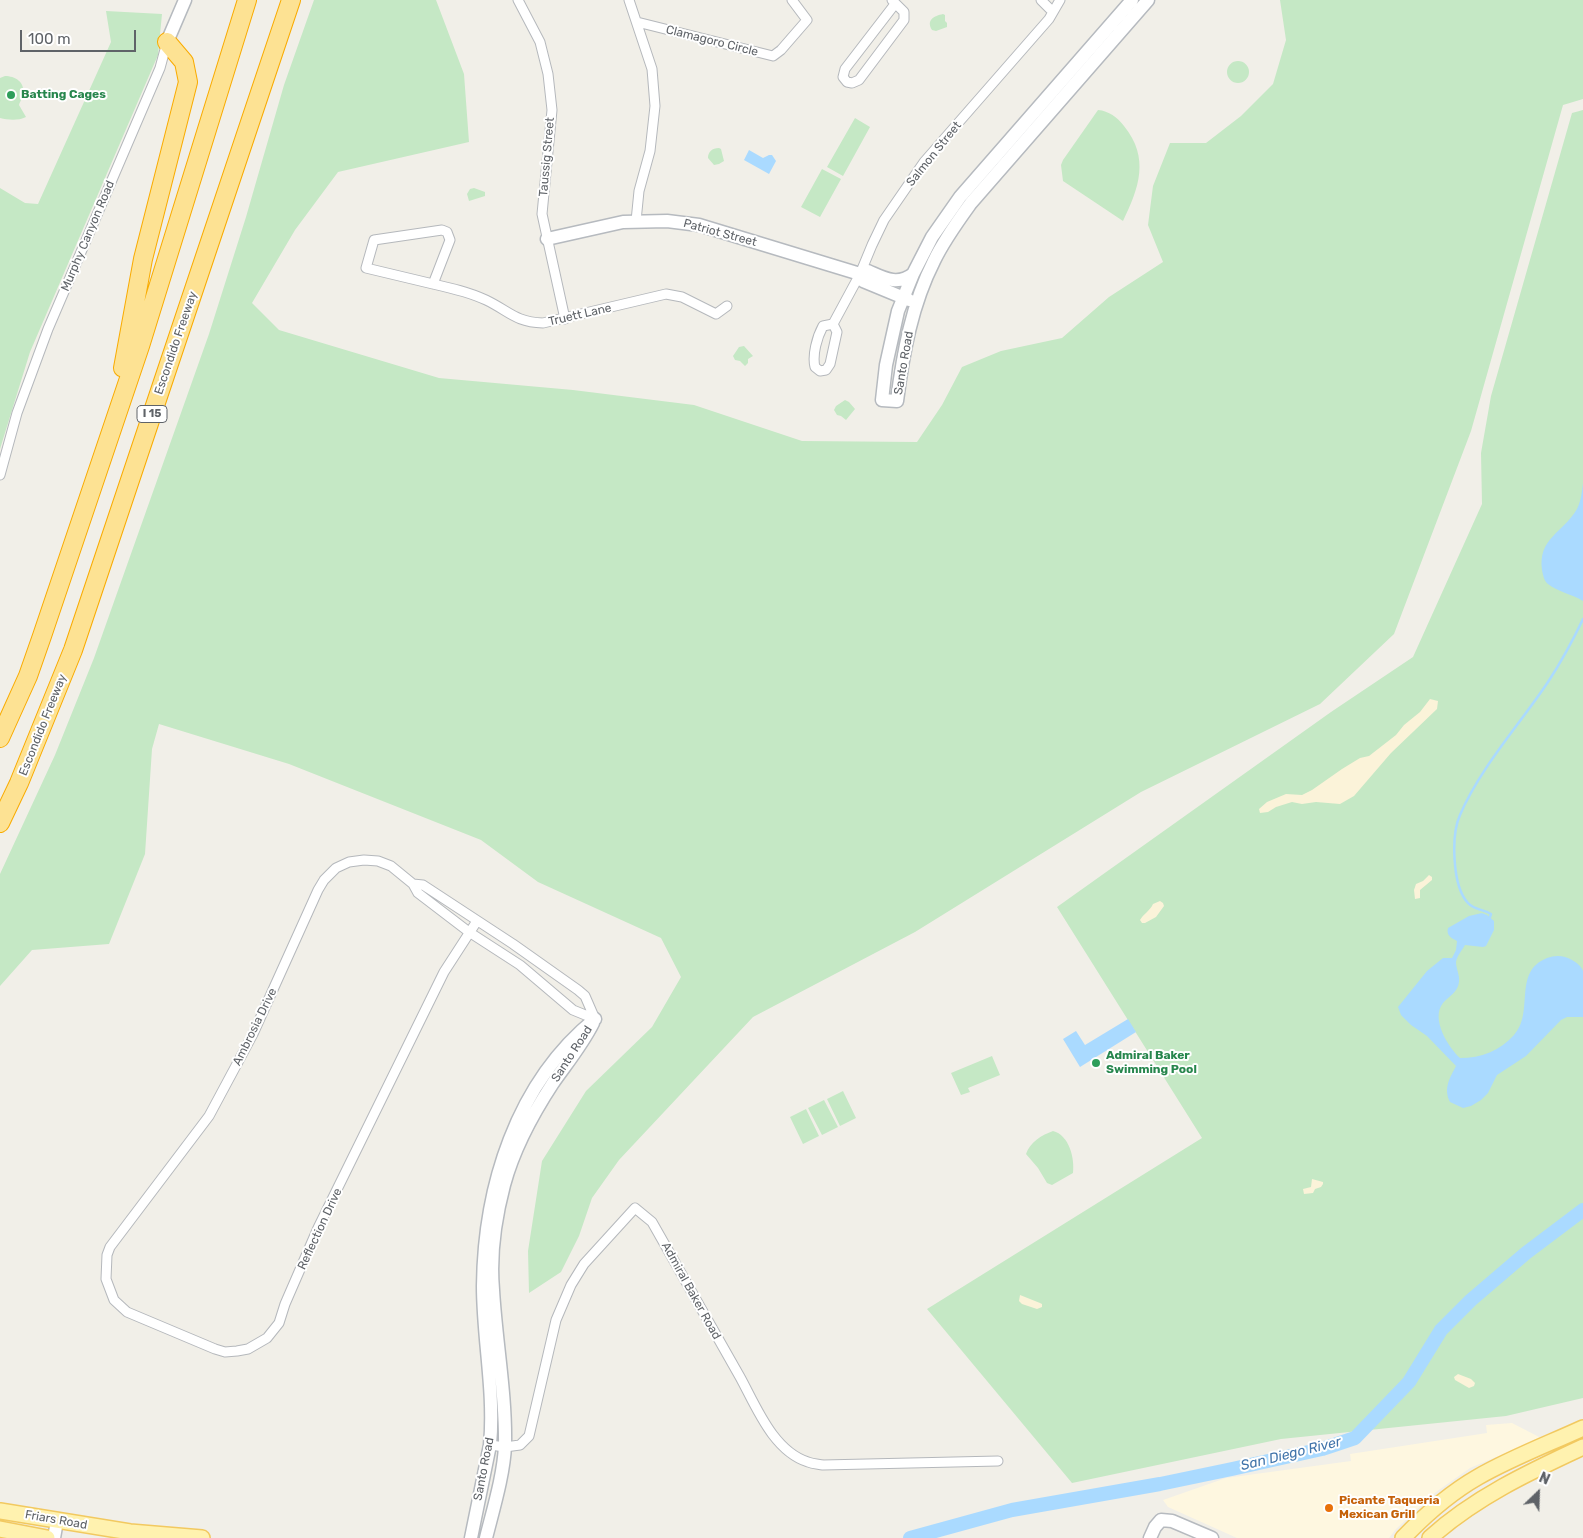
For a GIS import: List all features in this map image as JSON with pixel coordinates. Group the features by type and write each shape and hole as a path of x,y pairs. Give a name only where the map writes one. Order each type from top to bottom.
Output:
{"highway":[{"name":"I 15","path":"0,738 28,676 143,337 248,0"},
{"name":"Escondido Freeway","path":"0,823 20,783 73,650 291,0"},
{"path":"113,425 143,259 188,82 184,62 167,42"}],"main road":[{"path":"1404,1538 1425,1515 1478,1477 1583,1428"},
{"path":"1430,1538 1471,1505 1492,1492 1583,1447"},
{"name":"Friars Road","path":"0,1511 130,1532 202,1538"},
{"name":"Friars Road","path":"0,1529 47,1538"}],"street":[{"name":"Murphy Canyon Road","path":"0,476 17,413 48,329 160,68 167,42 185,0"},
{"name":"Taussig Street","path":"518,0 540,42 548,74 552,110 542,214 565,319"},
{"path":"630,0 652,68 655,106 650,151 639,191 636,221"},
{"name":"Clamagoro Circle","path":"636,22 773,56 781,50 807,20 792,0"},
{"path":"1040,0 1052,11"},
{"name":"Salmon Street","path":"833,324 860,274 884,220 924,162 1048,20 1060,0"},
{"name":"Santo Road","path":"1132,0 960,197 932,237 913,274 898,311 889,351 882,400 898,401 904,350 913,315 926,279 942,245 971,202 1148,0"},
{"path":"894,2 904,12 904,20 859,80 852,83 846,82 843,77 845,69 894,2"},
{"name":"Patriot Street","path":"547,239 623,222 667,221 699,225 860,274 868,271 892,282 904,280 913,274"},
{"name":"Truett Lane","path":"433,284 450,240 447,232 442,230 374,240 366,268 433,284 459,290 486,300 528,322 543,323 565,319 666,294 682,298 716,314 727,306"},
{"name":"Patriot Street","path":"860,274 864,281 918,303"},
{"name":"Salmon Street","path":"833,324 837,332 830,364 826,370 820,371 814,367 813,362 819,333 823,326 833,324"},
{"name":"Ambrosia Drive","path":"110,1248 209,1116 253,1034 318,890 324,880 336,868 349,862 364,860 378,861 391,866 413,884 418,893 469,932 520,965 574,1010 595,1019"},
{"name":"Ambrosia Drive","path":"413,884 423,885 513,944 578,990 585,996 595,1019"},
{"name":"Reflection Drive","path":"110,1248 106,1255 106,1279 114,1300 127,1312 225,1352 248,1349 267,1338 279,1323 318,1228 344,1179 444,972 477,921"},
{"name":"Santo Road","path":"471,1538 492,1430 483,1288 486,1228 497,1175 511,1133 532,1094 576,1034 595,1019"},
{"name":"Santo Road","path":"486,1538 505,1447 504,1395 492,1288 494,1234 504,1185 520,1139 553,1083 583,1042 595,1019"},
{"name":"Admiral Baker Road","path":"490,1445 505,1447 520,1445 529,1436 532,1430 556,1320 571,1285 584,1264 635,1208 652,1222 753,1402 775,1438 790,1453 808,1462 823,1465 998,1461"},
{"path":"1150,1538 1161,1520 1172,1521 1212,1538"},
{"path":"54,1538 57,1521"}],"shaded area":[{"path":"1512,1423 1541,1438 1470,1468 1436,1492 1396,1529 1389,1538 1237,1538 1168,1507 1163,1500 1226,1478 1351,1461 1350,1454 1487,1433 1486,1425"}],"green space":[{"path":"314,0 436,0 464,74 469,142 338,172 295,230 252,303 279,330 439,378 573,390 694,405 802,441 917,442 942,405 962,367 1001,351 1062,338 1109,297 1163,262 1148,225 1153,186 1170,143 1206,143 1241,116 1273,84 1286,40 1280,0 1583,0 1583,99 1563,105 1471,431 1394,634 1320,704 1141,792 915,932 753,1017 619,1160 592,1198 579,1236 561,1272 529,1293 528,1251 542,1161 586,1091 652,1027 681,977 661,938 538,882 481,840 289,764 159,724 152,749 145,854 109,944 32,950 0,986 0,874 55,755 94,658 209,334 246,217 284,85"},
{"path":"106,11 162,14 158,55 30,352 0,449 0,188 25,203 38,204 111,42"},
{"path":"943,14 945,15 947,27 936,31 932,30 930,21"},
{"path":"1238,61 1246,64 1249,72 1246,80 1238,83 1230,80 1227,72 1230,64"},
{"name":"Batting Cages","path":"5,76 16,78 21,83 23,95 19,105 26,117 13,120 0,118 0,78"},
{"path":"1098,110 1109,113 1119,120 1132,138 1137,150 1139,173 1137,185 1134,197 1123,221 1063,181 1061,165 1063,160"},
{"path":"1583,110 1583,1398 1506,1416 1281,1439 1072,1483 927,1309 1202,1138 1057,907 1331,712 1413,657 1482,504 1481,453 1491,396 1572,113"},
{"path":"855,118 870,127 843,176 827,167"},
{"path":"721,149 724,161 714,165 708,158 709,154 712,150"},
{"path":"822,169 841,179 820,217 801,207"},
{"path":"474,188 485,192 485,196 469,201 467,194 470,189"},
{"path":"744,346 753,356 748,359 748,363 745,366 740,361 735,360 733,356 739,347"},
{"path":"845,400 855,409 846,420 837,415 834,410 836,406"},
{"path":"992,1056 1000,1075 968,1088 970,1092 961,1095 951,1073"},
{"path":"843,1091 856,1118 840,1126 827,1099"},
{"path":"824,1100 838,1127 822,1135 808,1108"},
{"path":"806,1109 819,1136 803,1144 790,1117"},
{"path":"1053,1131 1063,1137 1070,1148 1073,1173 1052,1185 1047,1183 1038,1168 1026,1154 1030,1146 1037,1140"}],"sand":[{"path":"1430,699 1438,701 1437,709 1391,753 1354,796 1340,804 1316,802 1302,804 1292,802 1276,807 1268,812 1260,813 1259,809 1267,802 1286,794 1302,795 1360,758 1369,756 1396,735 1404,725 1420,712"},
{"path":"1429,875 1432,877 1432,880 1420,890 1420,898 1415,899 1414,890 1416,884 1423,881"},
{"path":"1160,901 1164,906 1156,917 1142,923 1141,918 1153,904"},
{"path":"1312,1179 1323,1182 1323,1184 1315,1189 1313,1193 1304,1194 1303,1189 1311,1187"},
{"path":"1020,1295 1042,1304 1042,1307 1037,1309 1022,1304 1019,1301"},
{"path":"1458,1374 1471,1379 1475,1383 1474,1386 1469,1388 1455,1380 1454,1377"}],"water":[{"path":"749,150 763,158 772,155 776,161 769,174 744,160"},
{"path":"1583,483 1583,601 1547,583 1542,572 1542,559 1547,543 1577,509"},
{"path":"1482,913 1494,921 1494,930 1486,946 1465,945 1458,955 1456,962 1459,982 1455,991 1443,1003 1440,1010 1439,1017 1442,1033 1460,1058 1483,1055 1509,1041 1520,1026 1530,973 1536,964 1547,958 1563,956 1575,962 1582,969 1583,1017 1567,1017 1561,1020 1526,1056 1497,1075 1488,1093 1481,1100 1463,1108 1450,1102 1447,1092 1448,1083 1456,1066 1427,1036 1401,1015 1398,1007 1427,971 1443,958 1452,958 1456,950 1457,941 1448,934 1448,928 1469,916"},
{"path":"1128,1019 1136,1032 1080,1067 1063,1039 1076,1031 1085,1045"}],"waterway":[{"path":"1489,920 1491,914 1470,905 1459,885 1454,847 1457,824 1478,780 1548,682 1567,651 1583,619"},
{"name":"San Diego River","path":"910,1538 1012,1510 1160,1484 1232,1469 1322,1449 1355,1438 1409,1382 1441,1330 1471,1300 1526,1253 1583,1210"}],"place":[{"name":"Batting Cages","path":"11,95"},
{"name":"Admiral Baker Swimming Pool","path":"1096,1063"},
{"name":"Picante Taqueria Mexican Grill","path":"1329,1508"}]}
